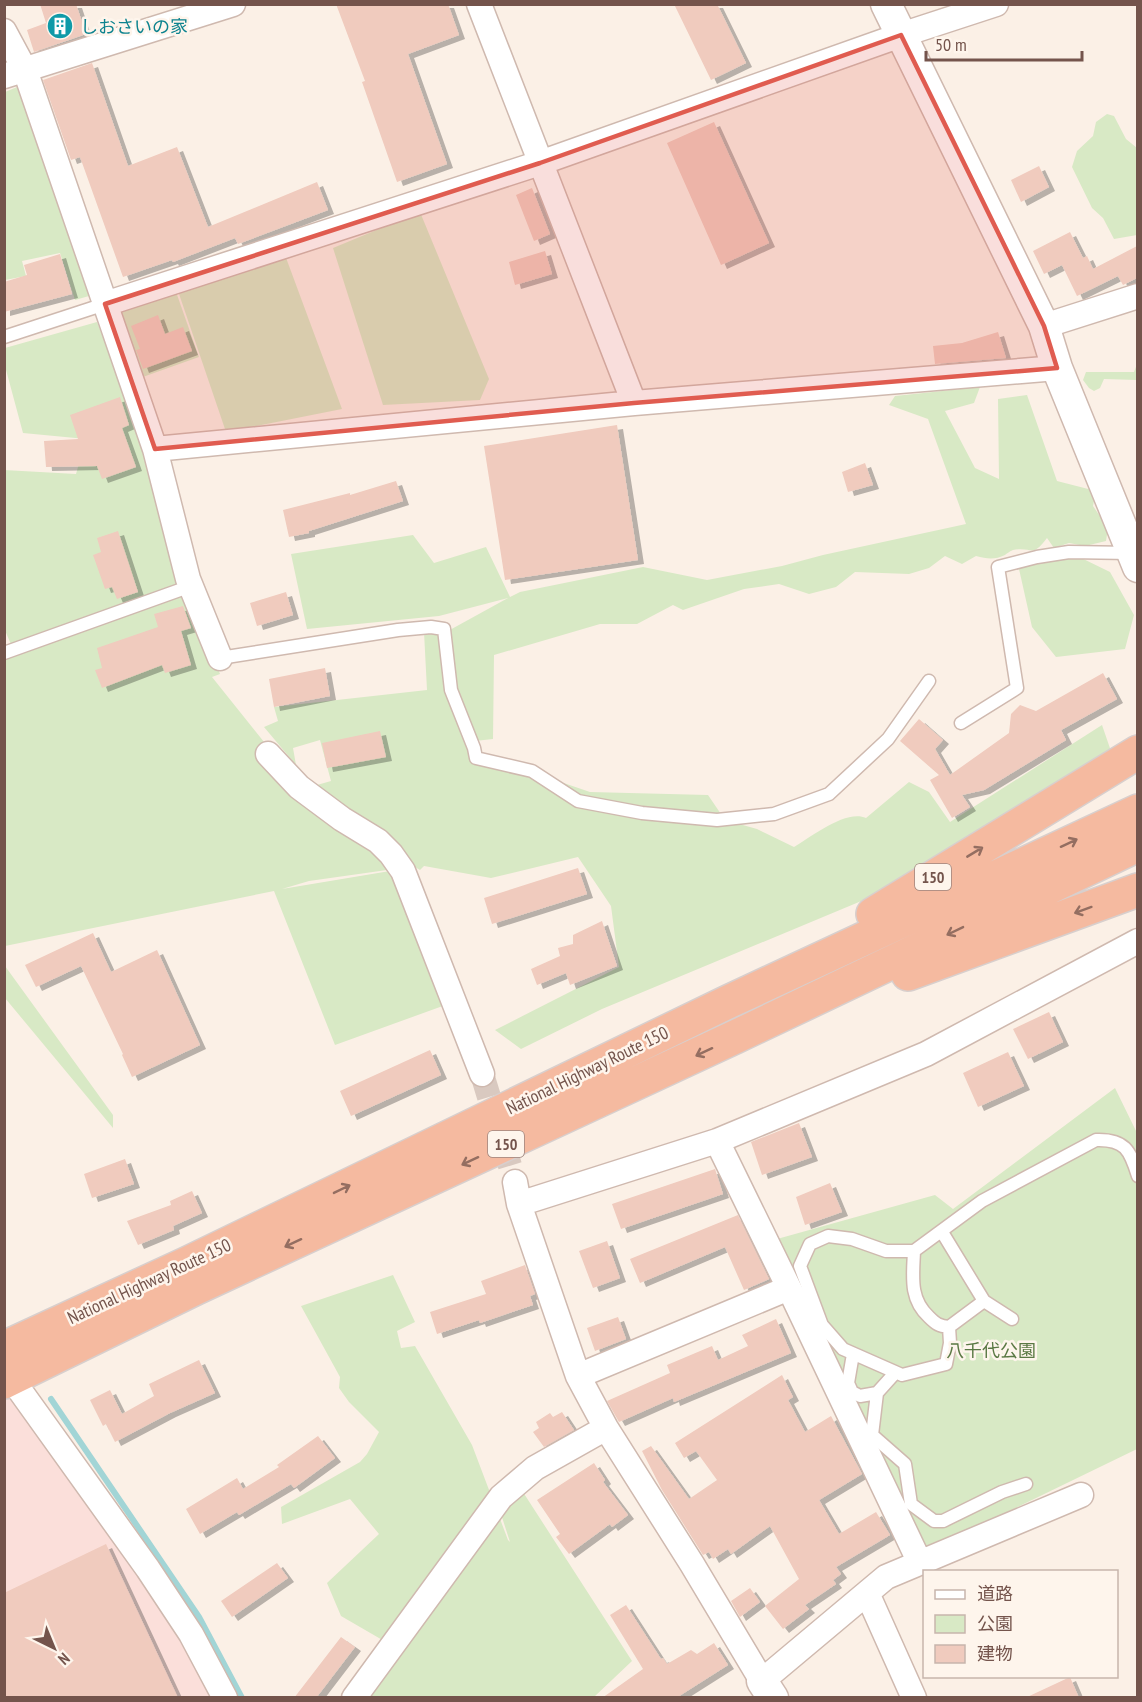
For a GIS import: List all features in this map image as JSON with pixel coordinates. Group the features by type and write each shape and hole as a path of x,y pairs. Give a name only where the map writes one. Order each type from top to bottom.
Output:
{"highway":[{"name":"150","path":"728,1002 1137,752"},
{"name":"National Highway Route 150","path":"7,1369 196,1288 735,1037 1002,891 1137,811"},
{"name":"National Highway Route 150","path":"7,1369 186,1264 728,1002 1002,891 1137,845"},
{"name":"150","path":"735,1037 1137,890"}],"street":[{"path":"15,73 233,4"},
{"path":"479,4 634,403"},
{"path":"886,4 1044,326 1057,368 1135,560"},
{"path":"105,304 540,162 901,35 996,4"},
{"path":"4,31 15,73 105,304 155,449 191,586 220,658"},
{"path":"1044,326 1137,296"},
{"path":"155,449 634,403 1057,368"},
{"path":"268,754 299,788 378,841 403,871 482,1074"},
{"path":"1081,1495 886,1577 767,1689 606,1428 578,1376 517,1193 717,1141 926,1054 1137,941"},
{"path":"717,1141 789,1288 846,1394 920,1563"},
{"path":"578,1376 789,1288"},
{"path":"7,1369 148,1569 191,1634 225,1698"},
{"path":"354,1698 501,1497 535,1468 606,1428"},
{"path":"867,1593 914,1698"}],"lane":[{"path":"4,337 105,304"},
{"path":"961,723 1017,688 998,567 1069,552 1135,560"},
{"path":"4,653 191,586"},
{"path":"220,658 398,630 431,627 444,629 451,690 476,758 532,771 578,801 642,813 717,820 774,814 829,794 888,739 929,681"},
{"path":"949,1327 950,1343 946,1364 902,1375 843,1349 822,1325 800,1266 810,1244 828,1236 852,1239 886,1251 914,1251 982,1201 1096,1140 1111,1139 1122,1143 1128,1151 1137,1176"},
{"path":"942,1232 984,1301 1012,1319"},
{"path":"914,1251 913,1288 917,1302 920,1310 939,1326 949,1327 984,1301"},
{"path":"853,1354 846,1394 860,1396 877,1393"},
{"path":"895,1373 877,1393 872,1436 905,1464 911,1504 934,1521 943,1521 1002,1492 1026,1484"}],"highlighted area":[{"path":"901,35 1044,326 1057,368 634,403 155,449 105,304 540,163"}],"shaded area":[{"path":"21,1392 221,1697 5,1698 5,1400"}],"green space":[{"path":"22,85 89,296 75,300 60,253 22,261 26,276 5,280 5,92"},
{"path":"1107,114 1114,116 1126,139 1137,148 1137,235 1114,239 1103,218 1092,208 1072,167 1077,151 1093,136 1096,122"},
{"path":"420,212 489,379 480,400 383,405 333,248"},
{"path":"285,255 342,409 226,432 178,291"},
{"path":"175,289 199,357 140,378 120,312 123,306"},
{"path":"97,322 145,443 187,587 220,674 212,677 333,828 382,855 387,870 309,881 282,889 390,871 451,1003 335,1045 274,891 5,946 5,657 13,649 4,628 4,470 76,474 86,439 23,433 5,366 5,348"},
{"path":"1137,364 1137,380 1104,379 1100,388 1094,391 1083,380 1086,372 1134,372"},
{"path":"980,387 974,403 945,411 975,468 999,479 998,399 1027,395 1057,481 1096,491 1093,506 1108,528 1106,541 1085,546 1069,543 1054,548 1047,538 1034,550 1013,550 994,558 976,556 962,564 945,556 929,568 909,574 855,572 836,587 809,594 779,584 744,589 683,610 673,605 637,624 600,624 494,655 493,739 475,741 479,754 590,792 708,795 725,820 757,829 794,847 839,821 858,816 866,818 909,782 929,792 950,822 1102,725 1113,757 962,846 859,902 602,1009 521,1049 495,1030 619,967 611,906 578,857 491,878 424,866 420,870 415,867 400,847 317,785 331,781 320,740 293,748 296,765 264,727 278,721 274,707 427,690 424,632 448,631 508,598 439,616 307,629 291,554 413,535 434,563 486,547 510,597 520,592 643,567 707,580 782,566 966,524 928,419 889,405 895,396"},
{"path":"1069,552 1110,572 1134,615 1125,649 1056,657 1032,627 1017,560"},
{"path":"5,966 113,1115 113,1128 5,998"},
{"name":"八千代公園","path":"1115,1088 1137,1133 1137,1449 923,1553 777,1239 935,1195 953,1209"},
{"path":"393,1275 415,1322 397,1331 401,1348 415,1346 472,1445 508,1540 510,1542 500,1511 521,1489 632,1661 594,1697 363,1697 391,1645 341,1616 327,1583 379,1534 350,1499 282,1524 281,1507 360,1462 379,1432 349,1402 339,1388 340,1377 301,1306"}],"building":[{"name":"しおさいの家","path":"40,4 76,4 86,34 34,52 27,30 46,23"},
{"path":"336,4 448,4 459,35 408,54 447,164 397,182 362,82 365,81"},
{"path":"674,4 717,4 746,63 711,80"},
{"path":"92,63 128,166 177,147 208,227 317,182 328,210 238,244 235,238 173,262 172,260 123,277 80,157 71,160 43,80"},
{"path":"714,122 769,243 721,265 667,143"},
{"path":"1039,166 1049,187 1021,202 1011,180"},
{"path":"532,188 550,234 534,241 516,195"},
{"path":"1070,232 1083,258 1087,256 1093,269 1137,246 1137,278 1123,285 1118,276 1077,296 1062,265 1044,274 1033,251"},
{"path":"545,251 552,274 515,285 509,262"},
{"path":"60,254 72,294 4,312 4,282 27,275 24,265"},
{"path":"158,315 165,334 183,327 192,351 143,369 136,350 140,349 131,326"},
{"path":"998,332 1006,358 935,364 933,346 962,343"},
{"path":"120,397 129,425 122,428 136,467 102,479 97,466 46,467 44,441 78,439 70,415"},
{"path":"617,425 638,560 505,580 484,446"},
{"path":"865,463 873,485 848,492 842,472"},
{"path":"396,481 403,501 309,531 309,533 289,537 283,510 350,493 350,495"},
{"path":"118,531 138,592 117,599 112,587 105,589 93,555 101,552 97,538"},
{"path":"286,592 293,615 257,626 250,603"},
{"path":"183,606 191,628 181,631 191,665 165,673 162,665 102,688 95,670 102,668 97,648 158,627 154,614"},
{"path":"325,668 330,696 274,707 269,679"},
{"path":"1103,673 1117,699 1061,730 1066,740 984,790 962,795 970,807 952,818 930,780 939,775 900,741 919,719 943,740 935,749 950,775 1009,733 1011,714 1020,705 1036,711"},
{"path":"380,731 386,757 327,768 322,743"},
{"path":"578,868 587,894 492,924 484,898"},
{"path":"602,921 617,966 570,985 566,973 537,985 531,969 560,956 558,948 573,944 573,935"},
{"path":"93,933 111,972 157,950 200,1045 132,1077 81,966 36,987 25,965"},
{"path":"1049,1012 1063,1042 1028,1059 1013,1029"},
{"path":"430,1050 441,1075 351,1116 340,1091"},
{"path":"1008,1052 1024,1086 978,1107 963,1073"},
{"path":"799,1123 812,1157 762,1175 751,1142"},
{"path":"125,1159 134,1184 92,1198 84,1174"},
{"path":"715,1169 723,1194 621,1229 612,1204"},
{"path":"830,1183 842,1212 805,1225 796,1197"},
{"path":"192,1191 202,1213 173,1226 174,1230 138,1245 127,1221 171,1205 170,1201"},
{"path":"738,1215 769,1279 744,1290 725,1247 640,1283 630,1259"},
{"path":"607,1241 620,1278 593,1288 579,1251"},
{"path":"525,1265 535,1294 530,1296 533,1305 480,1323 479,1320 437,1334 430,1312 486,1294 481,1281"},
{"path":"618,1317 626,1339 595,1351 587,1328"},
{"path":"776,1319 791,1353 674,1402 673,1398 619,1422 607,1401 670,1373 667,1365 712,1346 718,1360 748,1346 742,1335"},
{"path":"199,1360 215,1393 170,1413 115,1442 106,1424 103,1426 90,1400 110,1390 122,1414 154,1396 149,1384"},
{"path":"782,1375 793,1397 788,1400 805,1432 831,1416 862,1474 819,1500 839,1534 876,1512 890,1535 836,1567 841,1574 833,1580 836,1584 805,1605 809,1609 783,1629 765,1606 799,1579 770,1526 731,1554 728,1549 713,1559 709,1552 703,1555 662,1490 642,1451 651,1446 689,1499 717,1480 696,1451 684,1458 675,1443"},
{"path":"562,1412 574,1430 544,1447 533,1432 539,1428 536,1422 550,1413 553,1417"},
{"path":"318,1436 335,1458 294,1488 291,1484 239,1515 237,1512 200,1534 186,1509 237,1478 243,1489 279,1467 277,1465"},
{"path":"594,1463 605,1480 603,1482 628,1515 612,1527 610,1524 569,1554 556,1537 560,1534 537,1500"},
{"path":"106,1544 178,1698 4,1698 4,1593"},
{"path":"277,1563 288,1578 232,1617 221,1601"},
{"path":"750,1588 760,1602 740,1617 731,1601"},
{"path":"626,1605 661,1659 663,1658 667,1664 691,1650 697,1654 714,1643 728,1665 676,1698 602,1698 643,1669 610,1615"},
{"path":"341,1637 355,1647 316,1698 294,1698"},
{"path":"1070,1678 1079,1698 1025,1698"}],"waterway":[{"path":"51,1399 199,1617 242,1698"}],"tunnel":[{"path":"482,1074 515,1182"}],"place":[{"name":"しおさいの家","path":"60,26"}]}
